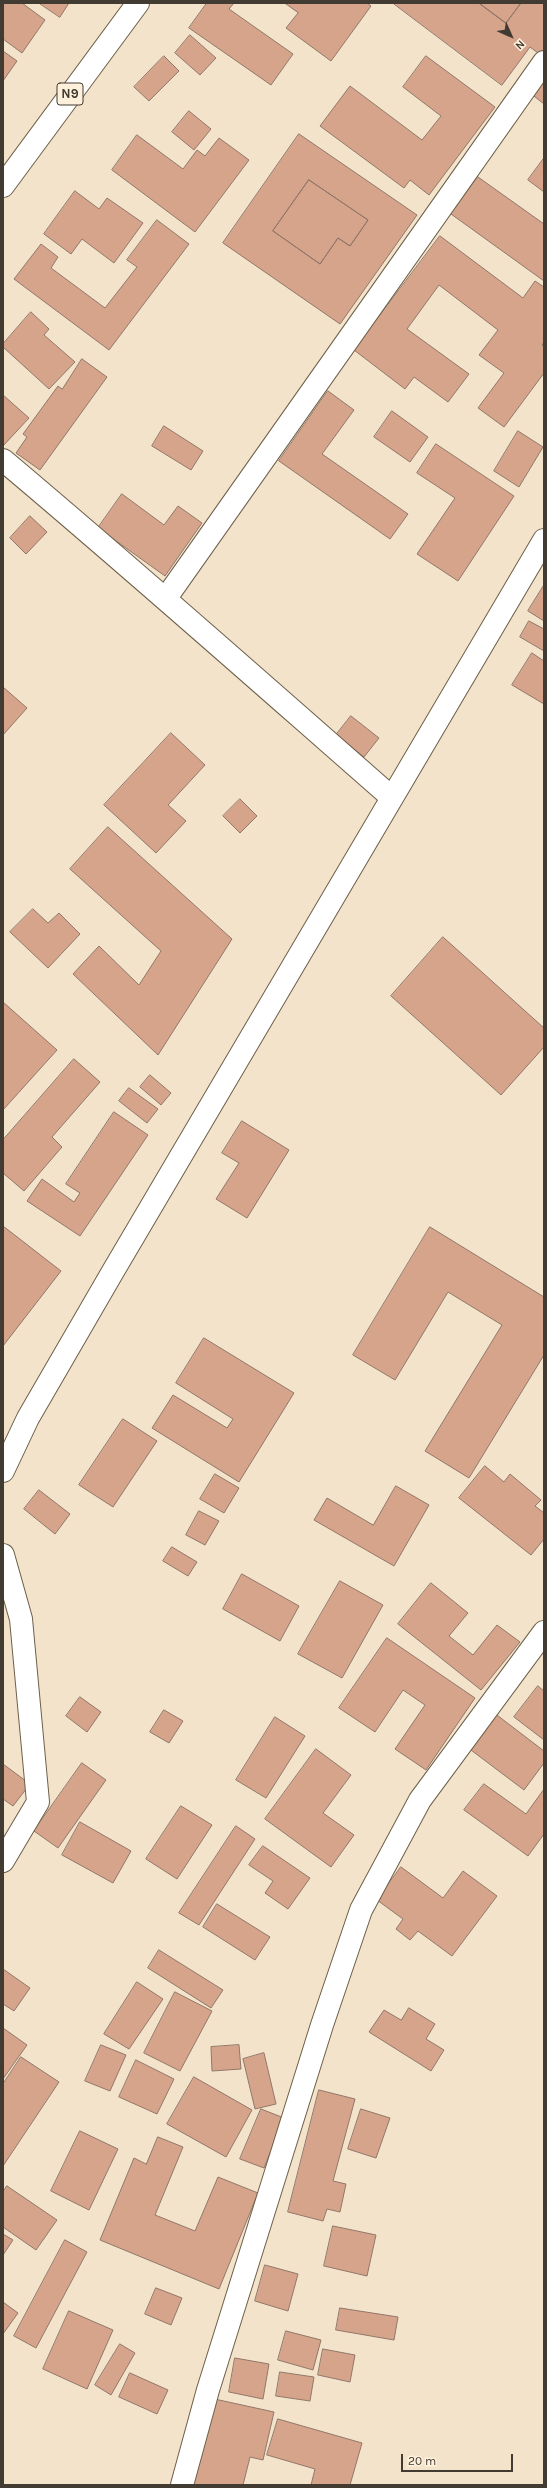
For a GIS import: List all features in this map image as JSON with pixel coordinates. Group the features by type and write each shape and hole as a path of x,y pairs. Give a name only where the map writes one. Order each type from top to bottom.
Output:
{"main road":[{"name":"N9","path":"3,186 138,3"},
{"path":"166,598 544,62"},
{"path":"3,460 166,598 225,652 391,796"},
{"path":"3,1471 32,1412 391,796 544,540"},
{"path":"3,1555 21,1619 38,1802 3,1861"},
{"path":"182,2485 208,2390 322,2025 361,1910 420,1800 544,1632"}],"building":[{"path":"3,3 22,3 45,20 22,53 3,39"},
{"path":"39,3 69,3 60,17"},
{"path":"207,3 234,3 229,9 293,54 271,85 189,28"},
{"path":"285,3 367,3 371,6 331,61 286,28 298,13"},
{"path":"393,3 479,3 506,23 521,3 544,3 544,52 542,56 530,47 502,85"},
{"path":"479,3 521,3 506,23"},
{"path":"190,35 216,58 200,75 175,53"},
{"path":"3,51 17,61 3,81"},
{"path":"164,56 179,71 149,101 134,87"},
{"path":"426,56 495,107 429,195 410,180 404,188 320,126 350,86 422,140 441,116 403,87"},
{"path":"544,75 544,104 530,93"},
{"path":"189,111 211,129 194,150 172,132"},
{"path":"299,134 417,215 340,324 223,243","holes":["309,180 368,220 350,246 338,238 320,264 273,231"]},
{"path":"137,135 183,169 197,150 205,156 219,138 249,160 195,232 112,170"},
{"path":"544,158 544,192 528,180"},
{"path":"478,177 544,224 544,281 451,214"},
{"path":"309,180 368,220 350,246 338,238 320,264 273,231"},
{"path":"75,191 99,209 107,198 143,223 114,263 82,239 71,254 44,234"},
{"path":"157,220 189,244 109,350 14,279 41,244 58,257 51,268 105,308 137,267 127,260"},
{"path":"440,236 523,298 535,281 544,287 544,342 542,345 544,347 544,373 504,427 478,408 504,373 479,355 498,330 439,285 407,329 469,374 448,402 414,377 405,389 354,350"},
{"path":"31,312 49,329 44,335 75,362 49,389 3,347 3,344"},
{"path":"82,359 107,377 40,470 16,453 27,437 23,434 58,386 62,389"},
{"path":"328,391 354,410 322,454 408,514 390,539 279,461"},
{"path":"3,395 29,418 3,446"},
{"path":"392,411 428,437 410,462 374,437"},
{"path":"164,426 203,451 191,470 152,446"},
{"path":"518,431 543,447 519,487 494,471"},
{"path":"436,444 514,496 458,581 417,554 455,498 417,473"},
{"path":"122,494 164,525 178,506 202,523 165,576 98,528"},
{"path":"30,516 47,532 26,554 10,538"},
{"path":"544,585 544,621 528,611"},
{"path":"529,621 544,629 544,651 520,637"},
{"path":"532,653 544,661 544,704 512,685"},
{"path":"3,687 27,708 3,735"},
{"path":"351,716 379,738 364,757 336,735"},
{"path":"171,733 205,765 168,805 186,821 156,853 104,805"},
{"path":"240,799 257,816 240,833 223,816"},
{"path":"108,827 232,939 158,1055 73,974 99,946 139,985 161,951 70,869"},
{"path":"33,909 48,923 59,913 80,934 48,968 10,932"},
{"path":"443,937 544,1028 544,1047 501,1095 391,996"},
{"path":"3,1002 57,1050 3,1110"},
{"path":"74,1059 100,1082 52,1137 62,1147 24,1191 3,1173 3,1140"},
{"path":"150,1075 171,1093 161,1105 140,1087"},
{"path":"129,1088 158,1109 147,1123 119,1101"},
{"path":"114,1112 148,1135 80,1236 27,1201 42,1179 74,1202 80,1193 66,1184"},
{"path":"242,1121 289,1150 247,1218 216,1199 239,1163 222,1153"},
{"path":"3,1226 61,1271 3,1346"},
{"path":"430,1227 544,1297 544,1355 469,1478 425,1451 502,1325 448,1292 395,1380 353,1355"},
{"path":"204,1338 294,1393 239,1482 152,1428 173,1395 227,1428 233,1419 176,1383"},
{"path":"123,1419 157,1441 113,1507 79,1485"},
{"path":"485,1466 504,1482 510,1474 541,1500 535,1506 544,1513 544,1539 531,1555 459,1498"},
{"path":"215,1474 239,1488 224,1513 200,1499"},
{"path":"396,1486 429,1505 394,1566 314,1520 327,1498 373,1525"},
{"path":"39,1490 70,1514 55,1534 24,1509"},
{"path":"199,1511 219,1521 205,1545 186,1535"},
{"path":"172,1547 197,1562 188,1576 163,1561"},
{"path":"242,1574 299,1606 280,1641 223,1609"},
{"path":"340,1581 383,1605 342,1678 298,1654"},
{"path":"431,1583 468,1613 449,1636 473,1655 497,1625 520,1642 481,1690 398,1624"},
{"path":"387,1638 475,1698 426,1770 395,1749 425,1705 403,1690 375,1732 339,1708"},
{"path":"538,1686 544,1691 544,1740 514,1717"},
{"path":"80,1697 101,1712 87,1732 66,1716"},
{"path":"489,1709 544,1751 544,1763 524,1790 463,1744"},
{"path":"164,1710 183,1721 169,1743 150,1732"},
{"path":"275,1717 305,1736 266,1798 236,1780"},
{"path":"316,1749 351,1775 323,1813 354,1835 331,1867 265,1819"},
{"path":"82,1763 106,1780 58,1848 34,1831"},
{"path":"3,1764 30,1784 13,1806 3,1799"},
{"path":"484,1784 526,1814 544,1789 544,1834 528,1856 464,1810"},
{"path":"181,1806 212,1825 177,1879 146,1859"},
{"path":"80,1822 131,1851 113,1883 62,1855"},
{"path":"236,1826 255,1839 199,1925 179,1913"},
{"path":"263,1846 310,1878 288,1909 265,1893 273,1881 249,1865"},
{"path":"401,1867 443,1898 463,1871 497,1896 452,1956 418,1931 410,1940 396,1929 403,1919 377,1900"},
{"path":"217,1904 270,1937 255,1960 203,1927"},
{"path":"159,1950 223,1990 211,2008 148,1968"},
{"path":"3,1969 30,1988 14,2011 3,2004"},
{"path":"137,1982 163,1999 129,2049 104,2034"},
{"path":"175,1992 212,2011 180,2071 144,2053"},
{"path":"409,2008 435,2024 426,2039 444,2050 431,2071 369,2032 384,2010 401,2020"},
{"path":"3,2028 27,2045 3,2079"},
{"path":"101,2045 126,2055 110,2091 85,2081"},
{"path":"239,2045 241,2069 212,2071 211,2047"},
{"path":"264,2053 276,2104 255,2109 243,2059"},
{"path":"21,2057 59,2082 3,2166 3,2084"},
{"path":"136,2060 174,2079 157,2114 119,2097"},
{"path":"194,2077 252,2110 226,2157 167,2124"},
{"path":"319,2090 355,2099 333,2181 346,2184 340,2212 327,2209 323,2221 288,2212"},
{"path":"261,2109 284,2118 264,2168 240,2159"},
{"path":"361,2109 390,2118 376,2158 348,2149"},
{"path":"80,2131 118,2149 89,2210 51,2191"},
{"path":"158,2137 183,2147 155,2215 195,2231 218,2177 258,2193 219,2289 100,2240 134,2158 146,2164"},
{"path":"7,2186 57,2220 36,2250 3,2227 3,2192"},
{"path":"333,2226 376,2235 367,2276 324,2266"},
{"path":"3,2234 13,2240 3,2255"},
{"path":"65,2240 87,2252 36,2348 14,2336"},
{"path":"265,2265 298,2274 288,2311 255,2301"},
{"path":"156,2288 182,2298 171,2325 145,2314"},
{"path":"3,2302 18,2313 3,2334"},
{"path":"340,2308 398,2317 394,2340 336,2330"},
{"path":"69,2311 113,2330 87,2389 43,2369"},
{"path":"286,2331 321,2340 313,2370 278,2360"},
{"path":"120,2344 135,2353 111,2395 95,2385"},
{"path":"323,2349 355,2355 350,2382 318,2375"},
{"path":"235,2358 269,2364 263,2399 229,2392"},
{"path":"280,2372 314,2377 310,2401 276,2396"},
{"path":"130,2373 168,2390 157,2414 119,2397"},
{"path":"210,2398 274,2412 263,2460 250,2457 243,2485 189,2485"},
{"path":"278,2419 362,2443 350,2485 311,2485 315,2469 267,2455"}]}
